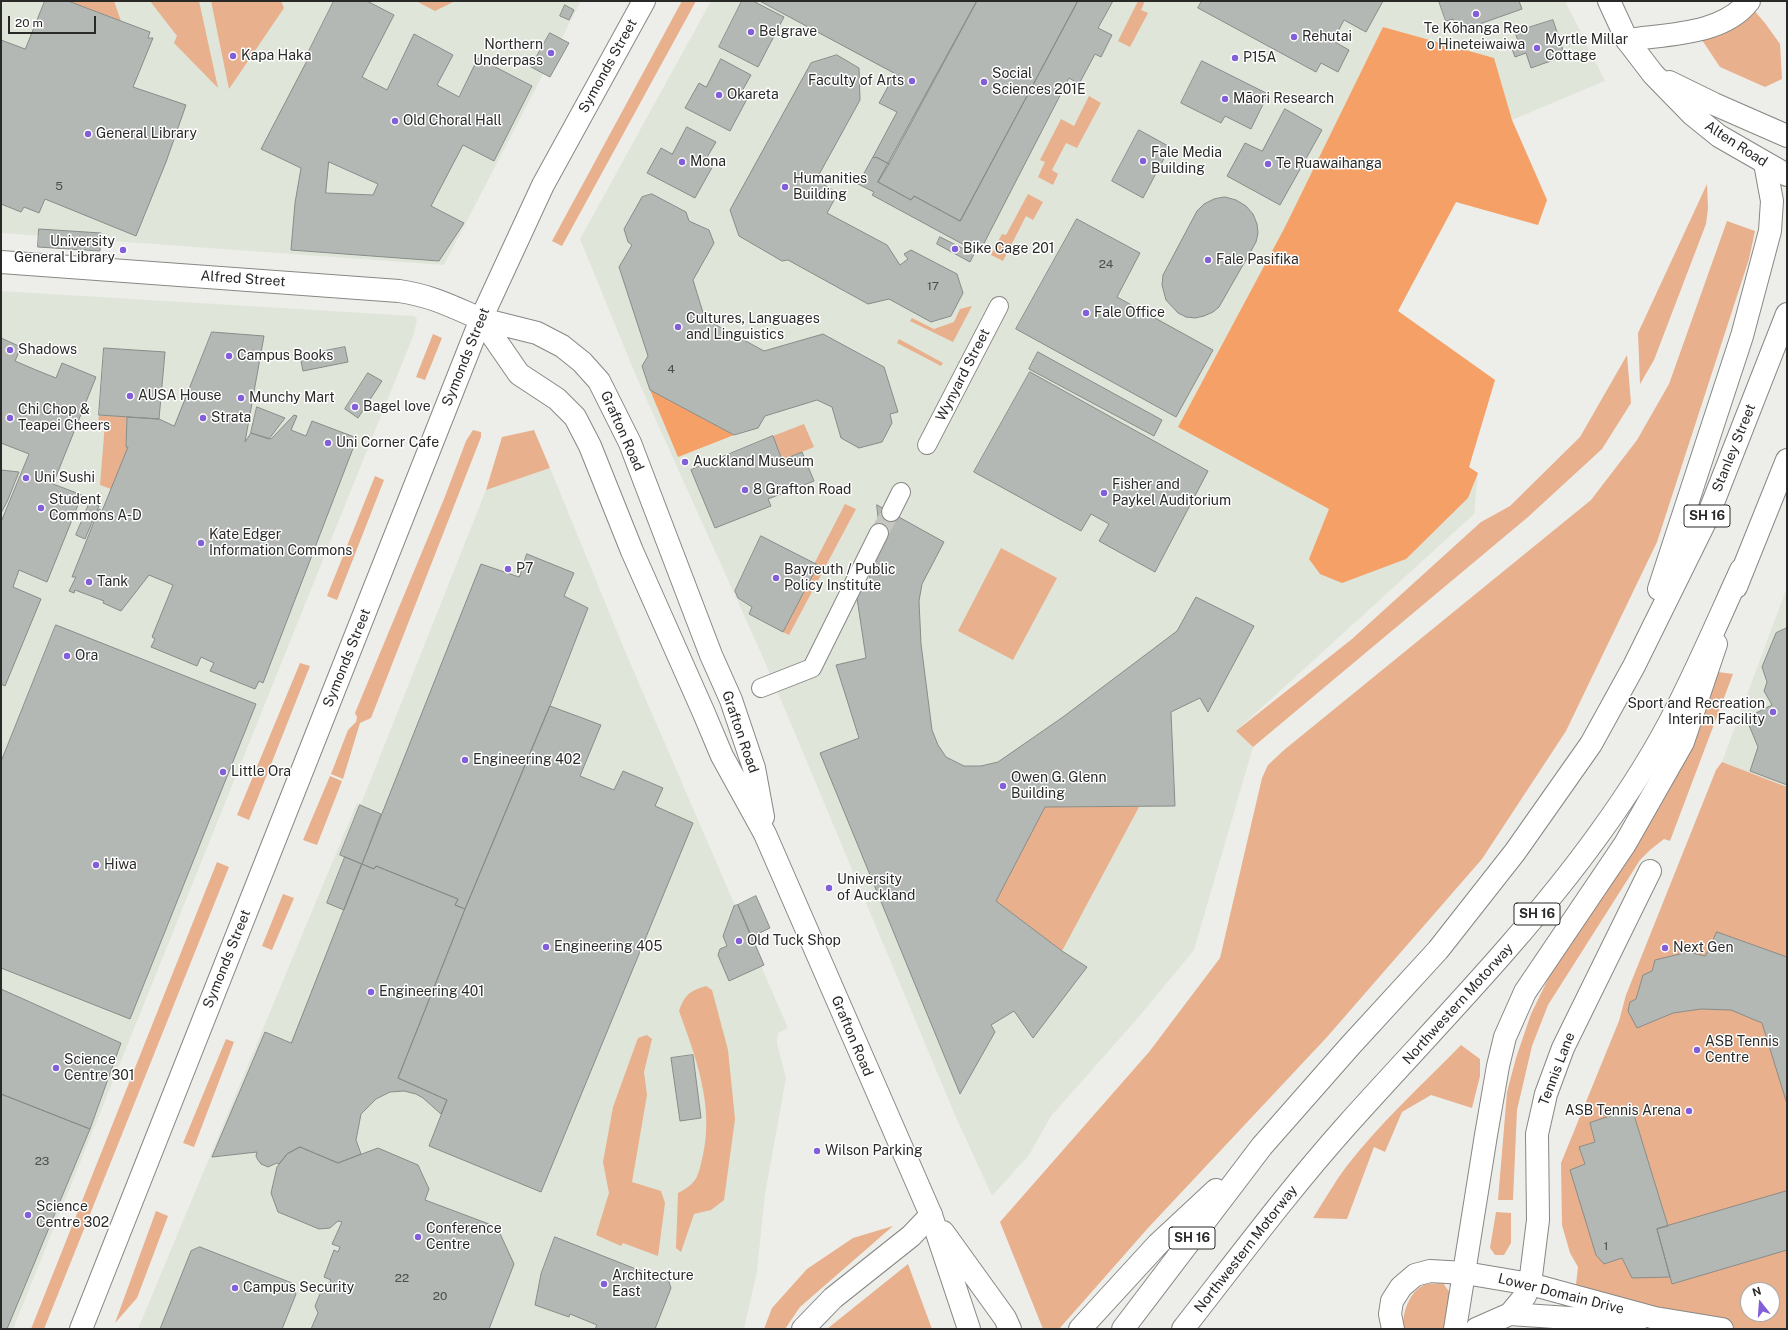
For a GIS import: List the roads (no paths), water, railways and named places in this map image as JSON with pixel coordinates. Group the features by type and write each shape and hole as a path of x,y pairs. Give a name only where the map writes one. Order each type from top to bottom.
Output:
{"main road":[{"name":"Symonds Street","path":"81,1329 481,318 543,185 644,1"},
{"name":"Alten Road","path":"1609,1 1627,40 1653,74 1693,115 1719,136 1787,175"},
{"path":"1627,40 1693,31 1714,26 1733,17 1749,1"},
{"name":"Alten Road","path":"1653,74 1714,104 1787,136"},
{"path":"1634,666 1742,336 1770,231 1772,201 1764,163"},
{"name":"Alfred Street","path":"1,262 399,291 421,294 437,299 481,318"},
{"name":"Stanley Street","path":"1634,666 1706,518 1787,314"},
{"name":"Grafton Road","path":"481,318 537,333 562,346 582,362 599,381 630,443 711,655 731,700 754,768 766,834"},
{"name":"Grafton Road","path":"481,318 519,374 557,399 575,417 582,428 632,551 722,756 766,834 930,1215 969,1329"},
{"name":"SH 16","path":"1741,570 1787,460"},
{"path":"1455,1329 1486,1135 1498,1066 1505,1037 1525,992 1625,844 1683,742 1741,570"},
{"name":"Northwestern Motorway","path":"1184,1329 1271,1215 1346,1126 1483,978 1552,896 1600,832 1641,771 1677,709 1741,570"},
{"name":"SH 16","path":"1122,1329 1262,1146 1350,1046 1438,950 1505,864 1591,744 1634,666"},
{"name":"Tennis Lane","path":"1510,1314 1525,1296 1530,1284 1537,1229 1537,1134 1546,1094 1563,1048 1650,871"},
{"path":"1080,1329 1158,1244 1262,1146"},
{"name":"Grafton Road","path":"930,1215 1007,1324"},
{"path":"803,1329 833,1298 911,1236 930,1215"},
{"path":"1393,1329 1390,1314 1392,1301 1401,1287 1415,1275 1430,1271 1465,1273"},
{"name":"Lower Domain Drive","path":"1465,1273 1530,1284 1656,1318 1722,1329"},
{"name":"Tennis Lane","path":"1530,1284 1532,1296 1546,1316"},
{"name":"Lower Domain Drive","path":"1476,1329 1510,1314 1613,1321 1656,1318"}],"street":[{"name":"Wynyard Street","path":"927,445 999,306"},
{"path":"891,512 902,492"},
{"path":"761,688 812,668 879,533"}],"tunnel":[{"path":"879,533 891,512"}],"place":[{"name":"Te Kōhanga Reo o Hineteiwaiwa","path":"1476,14"},
{"name":"Belgrave","path":"751,32"},
{"name":"Rehutai","path":"1294,37"},
{"name":"Myrtle Millar Cottage","path":"1537,48"},
{"name":"Northern Underpass","path":"551,53"},
{"name":"Kapa Haka","path":"233,56"},
{"name":"P15A","path":"1235,58"},
{"name":"Faculty of Arts","path":"912,81"},
{"name":"Social Sciences 201E","path":"984,82"},
{"name":"Okareta","path":"719,95"},
{"name":"Māori Research","path":"1225,99"},
{"name":"Old Choral Hall","path":"395,121"},
{"name":"General Library","path":"88,134"},
{"name":"Fale Media Building","path":"1143,161"},
{"name":"Mona","path":"682,162"},
{"name":"Te Ruawaihanga","path":"1268,164"},
{"name":"Humanities Building","path":"785,187"},
{"name":"Bike Cage 201","path":"955,249"},
{"name":"University General Library","path":"123,250"},
{"name":"Fale Pasifika","path":"1208,260"},
{"name":"Fale Office","path":"1086,313"},
{"name":"Cultures, Languages and Linguistics","path":"678,327"},
{"name":"Shadows","path":"10,350"},
{"name":"Campus Books","path":"229,356"},
{"name":"AUSA House","path":"130,396"},
{"name":"Munchy Mart","path":"241,398"},
{"name":"Bagel love","path":"355,407"},
{"name":"Chi Chop & Teapei Cheers","path":"10,418"},
{"name":"Strata","path":"203,418"},
{"name":"Uni Corner Cafe","path":"328,443"},
{"name":"Auckland Museum","path":"685,462"},
{"name":"Uni Sushi","path":"26,478"},
{"name":"8 Grafton Road","path":"745,490"},
{"name":"Fisher and Paykel Auditorium","path":"1104,493"},
{"name":"Student Commons A-D","path":"41,508"},
{"name":"Kate Edger Information Commons","path":"201,543"},
{"name":"P7","path":"508,569"},
{"name":"Bayreuth / Public Policy Institute","path":"776,578"},
{"name":"Tank","path":"89,582"},
{"name":"Ora","path":"67,656"},
{"name":"Sport and Recreation Interim Facility","path":"1773,712"},
{"name":"Engineering 402","path":"465,760"},
{"name":"Little Ora","path":"223,772"},
{"name":"Owen G. Glenn Building","path":"1003,786"},
{"name":"Hiwa","path":"96,865"},
{"name":"University of Auckland","path":"829,888"},
{"name":"Old Tuck Shop","path":"739,941"},
{"name":"Engineering 405","path":"546,947"},
{"name":"Next Gen","path":"1665,948"},
{"name":"Engineering 401","path":"371,992"},
{"name":"ASB Tennis Centre","path":"1697,1050"},
{"name":"Science Centre 301","path":"56,1068"},
{"name":"ASB Tennis Arena","path":"1689,1111"},
{"name":"Wilson Parking","path":"817,1151"},
{"name":"Science Centre 302","path":"28,1215"},
{"name":"Conference Centre","path":"418,1237"},
{"name":"Architecture East","path":"604,1284"},
{"name":"Campus Security","path":"235,1288"}]}
